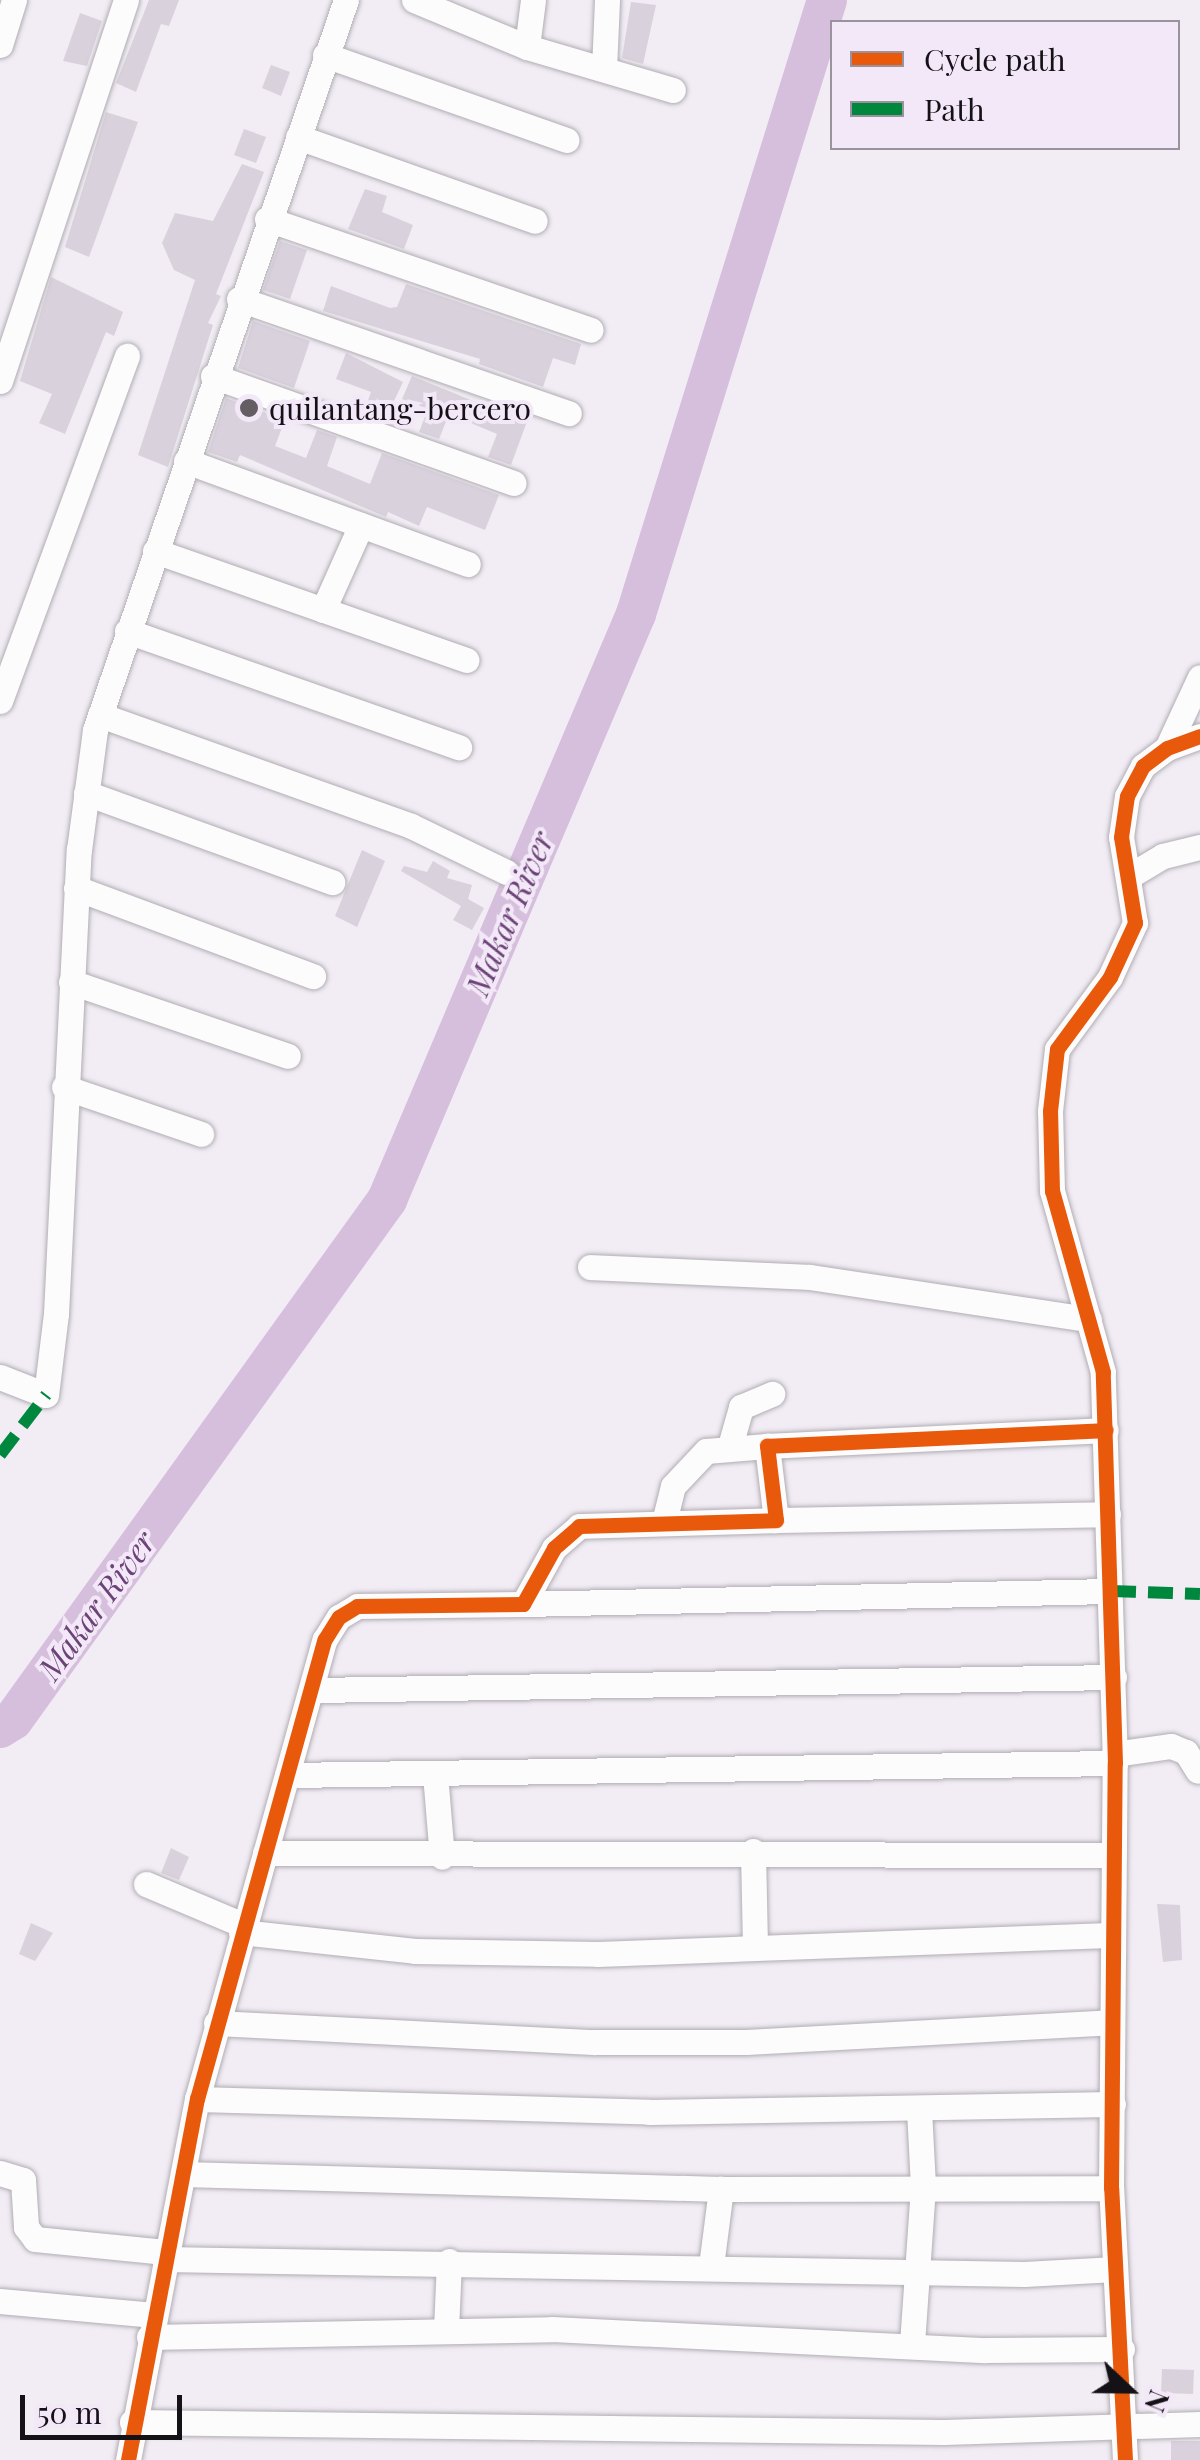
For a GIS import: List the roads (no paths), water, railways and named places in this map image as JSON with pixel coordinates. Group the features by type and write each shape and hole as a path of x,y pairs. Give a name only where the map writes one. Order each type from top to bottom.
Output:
{"street":[{"path":"0,46 14,0"},
{"path":"0,381 126,0"},
{"path":"0,1377 46,1394 56,1314 76,888 86,793 100,715 239,300 346,0"},
{"path":"414,0 527,47 674,90"},
{"path":"527,47 532,0"},
{"path":"604,69 607,0"},
{"path":"326,54 566,140"},
{"path":"298,137 535,221"},
{"path":"267,219 591,330"},
{"path":"239,300 570,413"},
{"path":"0,701 127,356"},
{"path":"213,376 514,483"},
{"path":"186,460 468,564"},
{"path":"323,610 361,525"},
{"path":"155,551 467,660"},
{"path":"127,632 458,748"},
{"path":"1166,748 1200,677"},
{"path":"100,715 411,826 506,872"},
{"path":"1125,2460 1111,2188 1109,1935 1115,1759 1104,1372 1052,1191 1050,1112 1057,1050 1110,977 1135,922 1131,875 1121,837 1127,796 1143,766 1166,748 1200,736"},
{"path":"86,793 332,882"},
{"path":"1131,875 1163,856 1200,847"},
{"path":"76,888 313,976"},
{"path":"71,982 288,1056"},
{"path":"64,1086 200,1134"},
{"path":"590,1267 810,1277 1089,1319"},
{"path":"730,1446 740,1407 772,1394"},
{"path":"665,1511 687,1465 706,1450 1106,1430"},
{"path":"768,1446 776,1520"},
{"path":"522,1604 570,1533 580,1526 632,1524 665,1511 776,1520 1108,1514"},
{"path":"128,2460 164,2256 216,2023 314,1690 325,1639 357,1606 1111,1591"},
{"path":"314,1690 1114,1676"},
{"path":"287,1776 1115,1759 1171,1746 1186,1752 1198,1771"},
{"path":"434,1774 442,1857"},
{"path":"265,1853 442,1857 753,1851 1113,1855"},
{"path":"753,1851 755,1948"},
{"path":"146,1884 242,1928 415,1951 755,1948 1109,1935"},
{"path":"216,2023 594,2042 746,2042 1110,2022"},
{"path":"197,2099 488,2111 919,2110 1113,2104"},
{"path":"912,2344 914,2267 923,2186 919,2110"},
{"path":"0,2173 22,2180 26,2227 35,2240 164,2256 914,2267 1024,2274 1115,2269"},
{"path":"183,2174 721,2189 1111,2188"},
{"path":"711,2266 721,2189"},
{"path":"446,2330 449,2261"},
{"path":"0,2302 152,2326 1122,2348"},
{"path":"132,2422 944,2432 1200,2424"}],"waterway":[{"name":"Makar River","path":"0,1728 13,1720 387,1200 636,614 827,0"}],"place":[{"name":"quilantang-bercero","path":"249,408"}]}
